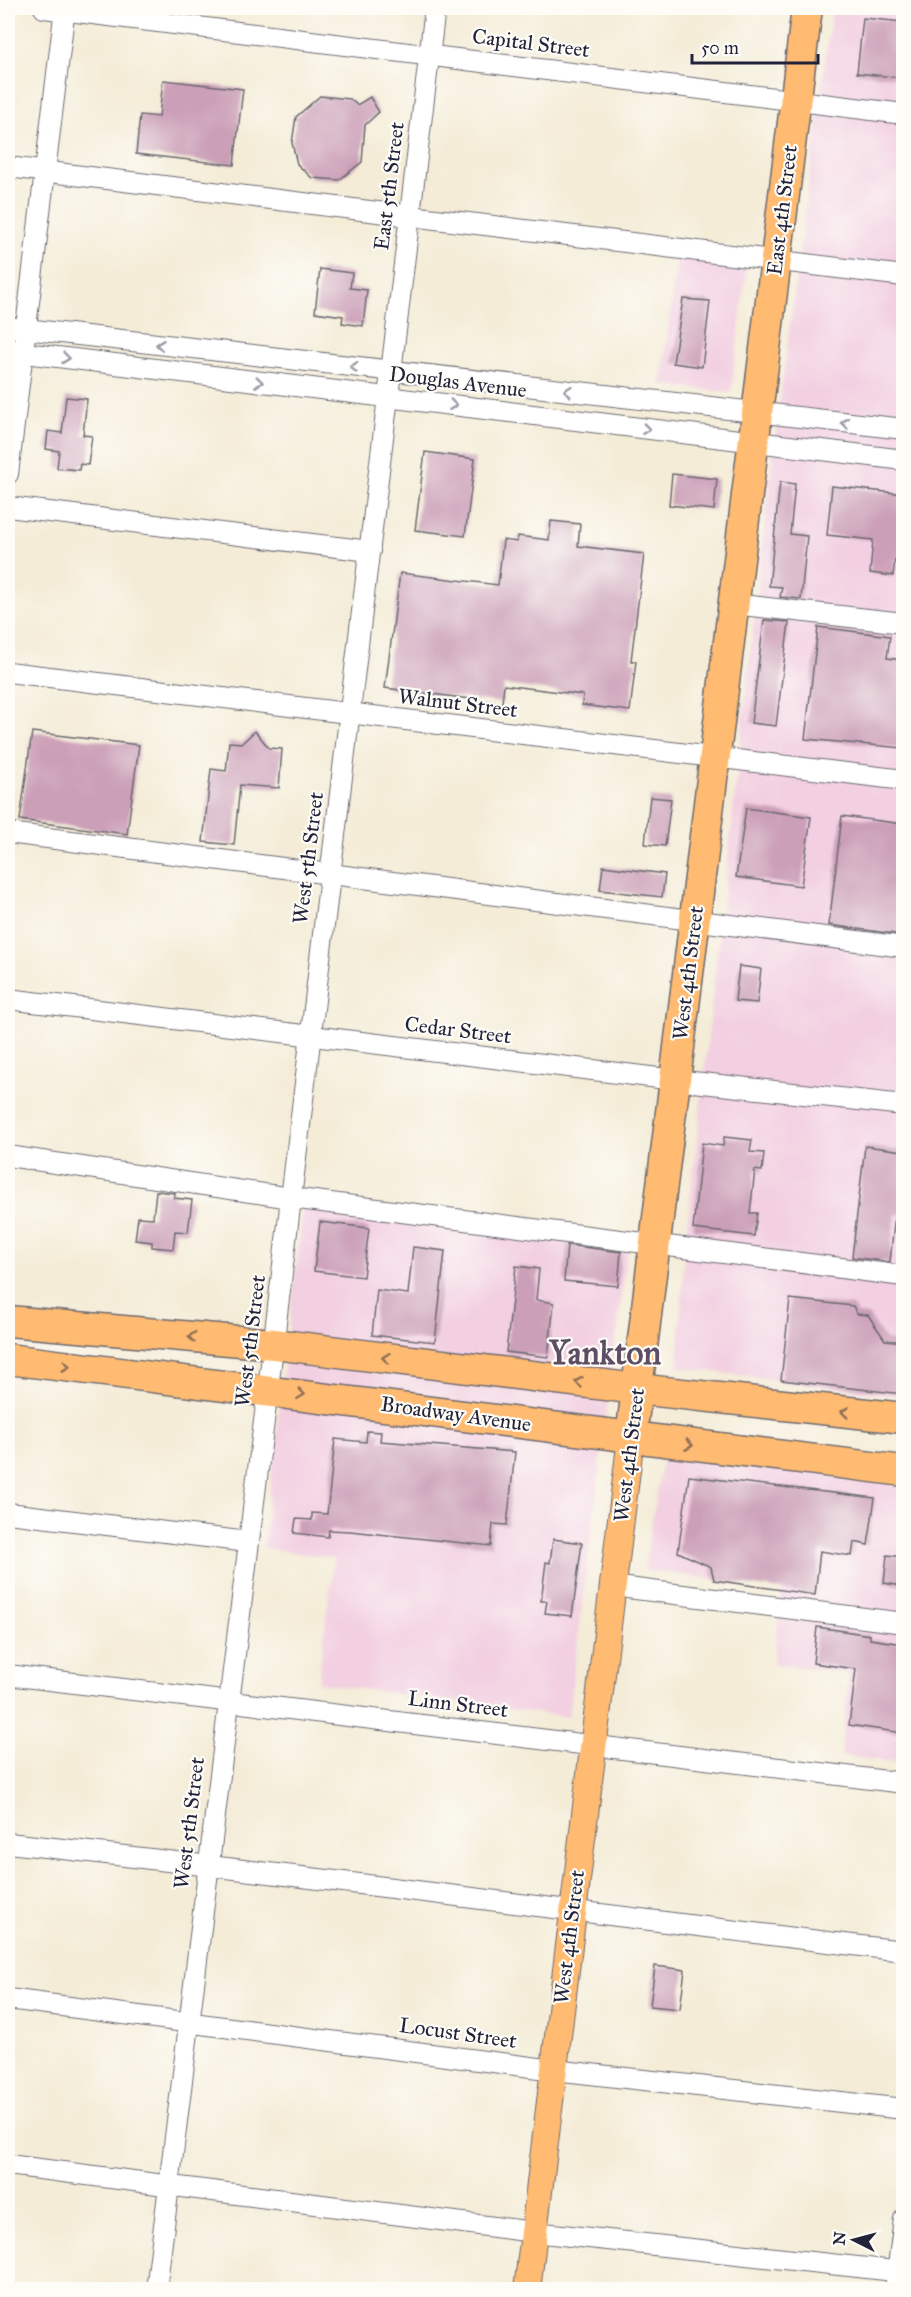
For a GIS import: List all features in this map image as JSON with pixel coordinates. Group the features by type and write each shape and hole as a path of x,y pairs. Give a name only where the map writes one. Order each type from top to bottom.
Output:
{"highway":[{"name":"East 4th Street","path":"753,442 807,8"},
{"name":"West 4th Street","path":"631,1437 753,442"},
{"path":"8,1321 274,1344 637,1389 903,1418"},
{"name":"Broadway Avenue","path":"8,1359 268,1389 903,1471"}],"main road":[{"name":"West 4th Street","path":"527,2289 631,1437"}],"street":[{"name":"Capital Street","path":"44,8 903,114"},
{"name":"East 5th Street","path":"388,397 435,8"},
{"path":"8,474 16,328 44,172 65,9"},
{"path":"8,167 903,276"},
{"name":"Douglas Avenue","path":"16,328 903,429"},
{"name":"Douglas Avenue","path":"15,352 903,460"},
{"name":"West 5th Street","path":"156,2289 274,1344 388,397"},
{"path":"8,507 370,551"},
{"path":"733,603 903,622"},
{"name":"Walnut Street","path":"8,672 903,780"},
{"path":"8,834 903,947"},
{"name":"Cedar Street","path":"8,999 311,1037 903,1105"},
{"path":"8,1156 291,1198 903,1276"},
{"path":"8,1512 248,1542"},
{"path":"612,1586 903,1623"},
{"name":"Linn Street","path":"8,1675 903,1783"},
{"path":"8,1843 208,1864 572,1912 903,1951"},
{"name":"Locust Street","path":"8,1999 554,2070 903,2109"},
{"path":"8,2165 899,2278 903,2219"}],"shaded area":[{"path":"832,8 903,8 903,1397 678,1367 684,1255 772,459"},
{"path":"677,258 747,267 731,393 661,384"},
{"path":"304,1197 629,1236 568,1717 318,1683 334,1558 263,1548"},
{"path":"663,1455 903,1480 903,1763 841,1756 849,1673 773,1664 782,1589 644,1570"}],"building":[{"path":"863,18 903,22 903,78 857,73"},
{"path":"163,80 243,89 234,165 136,154 140,115 159,117"},
{"path":"320,96 350,99 357,105 370,97 379,112 365,125 362,162 339,180 312,178 297,164 292,143 296,117"},
{"path":"320,269 352,273 350,288 367,290 363,326 342,323 343,316 315,312"},
{"path":"683,299 710,301 702,367 673,363"},
{"path":"66,397 87,399 83,435 92,436 88,465 80,464 79,470 57,468 59,451 46,449 48,431 62,433"},
{"path":"425,452 475,459 465,536 415,530"},
{"path":"672,474 717,479 714,510 669,505"},
{"path":"780,482 795,484 790,534 807,536 801,599 780,597 782,587 769,586"},
{"path":"832,486 903,494 903,561 895,560 893,576 870,573 873,540 827,535"},
{"path":"551,521 580,524 578,546 644,554 631,661 636,661 630,711 582,705 583,695 504,685 502,703 385,688 400,573 498,585 503,540 517,542 518,536 549,540"},
{"path":"764,620 789,622 776,726 751,723"},
{"path":"818,627 890,636 887,658 903,660 903,748 805,739"},
{"path":"255,731 269,748 282,749 279,788 240,785 234,845 203,842 211,769 226,771 229,742 242,743"},
{"path":"32,732 139,745 127,834 20,820"},
{"path":"650,797 671,799 665,846 645,844"},
{"path":"746,808 811,817 801,886 736,877"},
{"path":"842,816 903,824 903,935 829,925"},
{"path":"603,866 665,874 662,897 600,890"},
{"path":"739,966 761,969 757,1003 735,1001"},
{"path":"724,1137 752,1140 750,1152 764,1153 762,1171 755,1170 750,1213 757,1213 754,1236 693,1229 702,1143 723,1146"},
{"path":"865,1146 903,1151 903,1215 895,1214 890,1262 852,1257"},
{"path":"156,1191 175,1193 174,1198 192,1200 188,1232 175,1231 173,1249 152,1247 152,1242 135,1240 138,1217 153,1218"},
{"path":"320,1222 369,1228 363,1277 314,1271"},
{"path":"567,1245 621,1252 618,1286 564,1281"},
{"path":"413,1247 445,1251 435,1342 372,1335 377,1290 408,1294"},
{"path":"516,1266 539,1269 536,1300 554,1303 548,1357 506,1352"},
{"path":"790,1299 853,1306 857,1314 868,1315 885,1340 903,1342 903,1394 781,1380"},
{"path":"367,1431 381,1432 380,1441 515,1452 507,1525 493,1524 491,1546 350,1531 329,1530 328,1537 294,1533 296,1519 312,1520 312,1513 327,1514 335,1439 366,1442"},
{"path":"689,1476 875,1498 868,1545 854,1542 852,1556 820,1551 815,1595 714,1580 711,1567 678,1552"},
{"path":"553,1539 582,1543 572,1616 545,1613 547,1601 541,1601 546,1562 550,1563"},
{"path":"887,1555 903,1557 903,1586 884,1583"},
{"path":"817,1627 870,1635 870,1639 903,1644 903,1733 849,1725 856,1669 813,1663"},
{"path":"655,1966 685,1970 680,2009 650,2006"}],"district":[{"name":"Yankton","path":"605,1352"}]}
